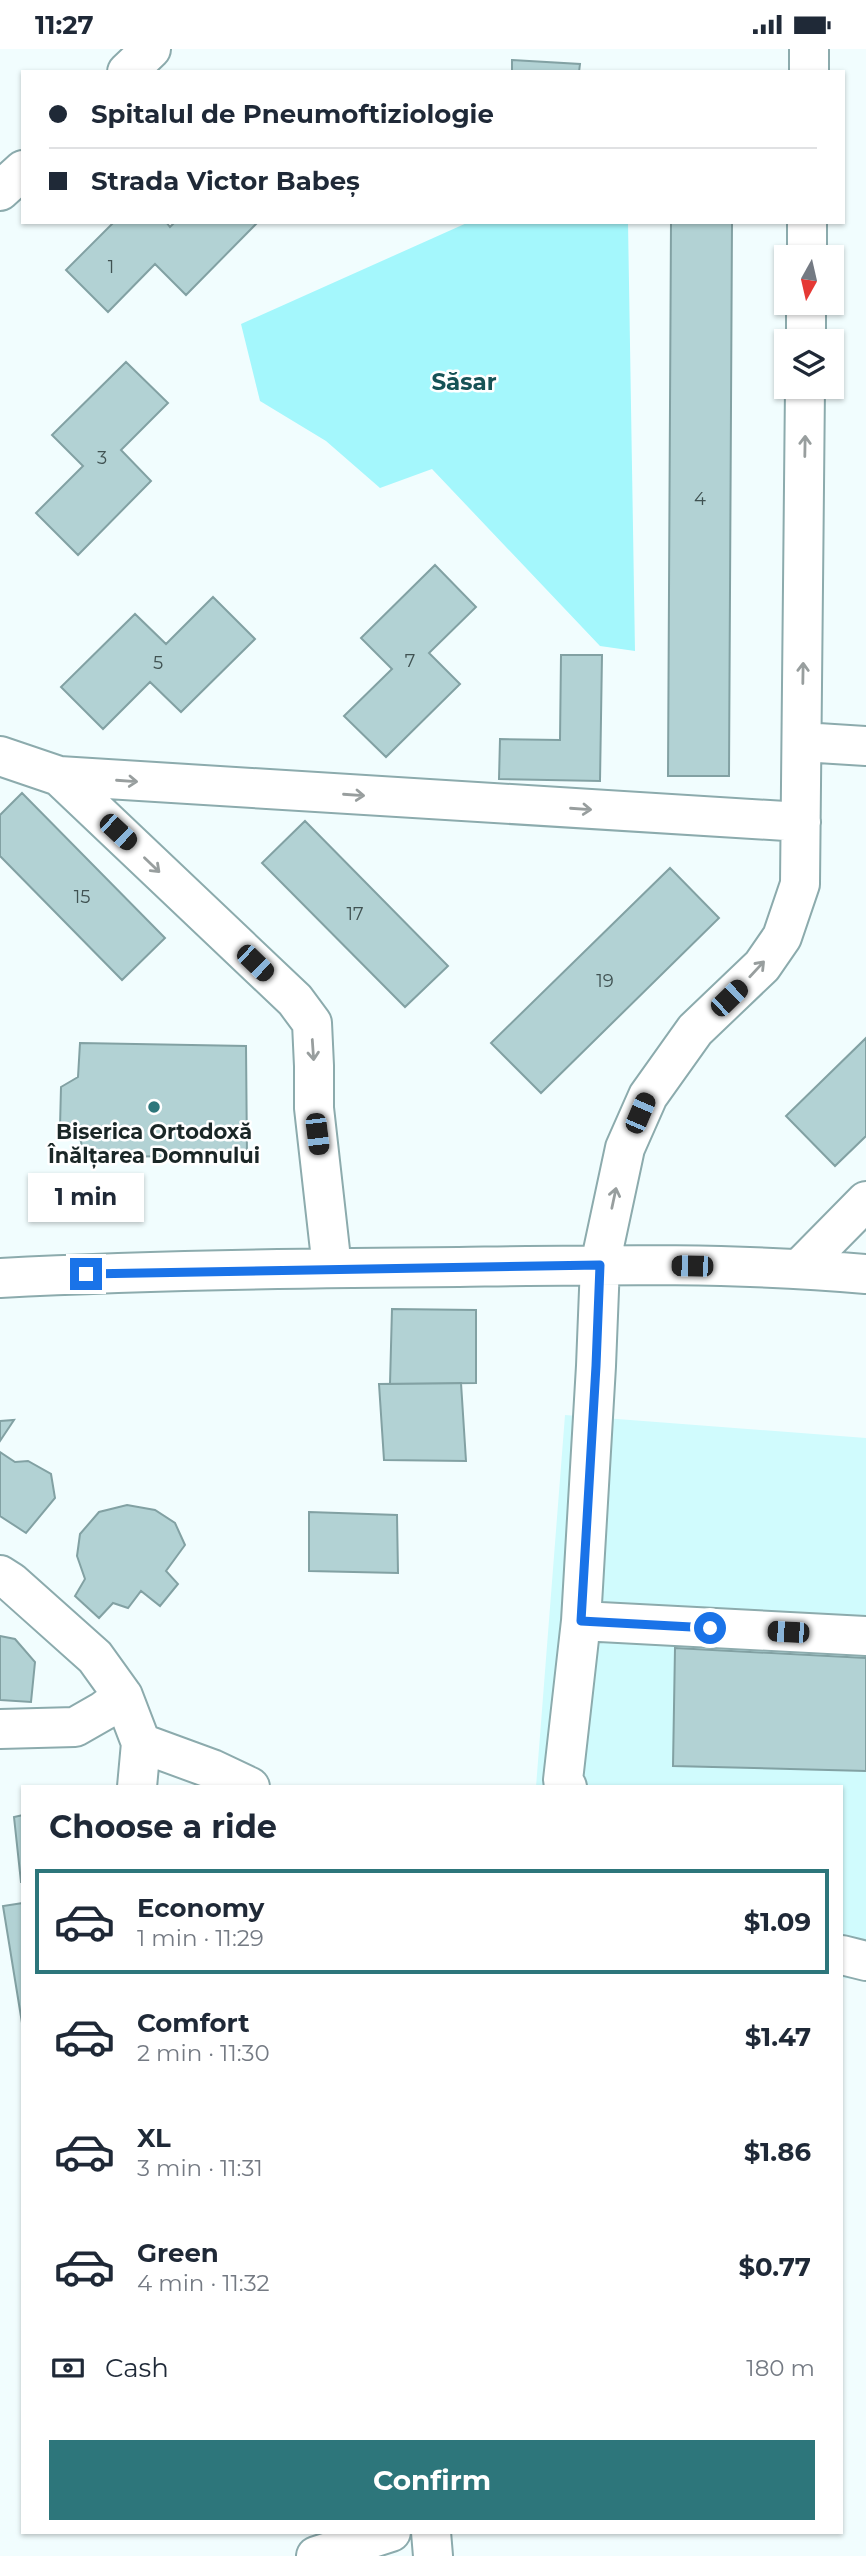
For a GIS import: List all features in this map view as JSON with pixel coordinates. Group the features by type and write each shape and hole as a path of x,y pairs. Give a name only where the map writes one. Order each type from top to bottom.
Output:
{"street":[{"path":"129,70 151,49"},
{"path":"809,49 809,70"},
{"path":"0,191 21,172"},
{"path":"807,224 807,245"},
{"path":"566,1785 563,1780 581,1621 600,1265 625,1148 648,1095 695,1031 762,966 782,937 800,884 806,399"},
{"path":"802,742 866,747"},
{"path":"0,756 59,776 801,822"},
{"path":"59,776 295,1000 312,1023 314,1108 332,1268"},
{"path":"800,1268 866,1201"},
{"path":"0,1278 332,1268 600,1265 800,1268 866,1274"},
{"path":"0,1575 95,1657 123,1696 141,1743 137,1785"},
{"path":"581,1621 866,1636"},
{"path":"0,1729 75,1727 123,1696"},
{"path":"141,1743 212,1769 246,1785"},
{"path":"843,1955 866,1961"},
{"path":"316,2556 385,2534"},
{"path":"430,2534 433,2556"}],"shaded area":[{"path":"465,224 628,224 635,651 600,646 432,469 380,488 326,441 260,401 241,324"},
{"path":"565,1415 866,1438 866,1980 843,1978 843,1785 536,1785"}],"building":[{"path":"512,60 580,64 579,70 512,70"},
{"path":"112,224 168,224 170,227 173,224 256,224 186,295 155,264 108,312 66,270"},
{"path":"671,224 732,224 729,776 668,776"},
{"path":"126,362 168,403 121,450 151,481 78,555 36,513 83,466 52,435"},
{"path":"435,565 476,607 429,653 460,684 386,757 344,716 392,669 361,638"},
{"path":"213,597 255,639 181,712 150,682 103,729 61,687 135,614 166,644"},
{"path":"561,655 602,655 600,781 499,779 500,739 560,740"},
{"path":"22,793 165,938 122,980 0,856 0,815"},
{"path":"305,821 448,966 405,1007 262,863"},
{"path":"670,868 719,918 541,1093 491,1043"},
{"path":"866,1038 866,1136 835,1166 786,1116"},
{"name":"Biserica Ortodoxă Înălțarea Domnului","path":"80,1043 246,1046 247,1157 83,1156 81,1141 60,1127 61,1087 78,1077"},
{"path":"392,1309 476,1310 476,1383 390,1384"},
{"path":"461,1383 466,1461 384,1460 379,1384"},
{"path":"14,1420 0,1441 0,1421"},
{"path":"0,1452 15,1462 28,1461 51,1474 55,1498 26,1533 0,1516"},
{"path":"127,1505 155,1510 175,1523 185,1545 166,1571 178,1584 160,1606 141,1591 128,1608 113,1603 99,1618 75,1596 85,1579 77,1556 80,1534 99,1512"},
{"path":"309,1512 397,1515 398,1573 309,1571"},
{"path":"0,1636 15,1639 35,1662 31,1702 0,1700"},
{"path":"675,1648 866,1658 866,1771 673,1766"},
{"path":"21,1815 21,1882 14,1817"},
{"path":"21,1903 21,2017 3,1906"}],"place":[{"name":"Biserica Ortodoxă Înălțarea Domnului","path":"154,1107"}],"district":[{"name":"Săsar","path":"464,382"}],"route":[{"path":"86,1274 600,1265 581,1621 710,1628"}]}
